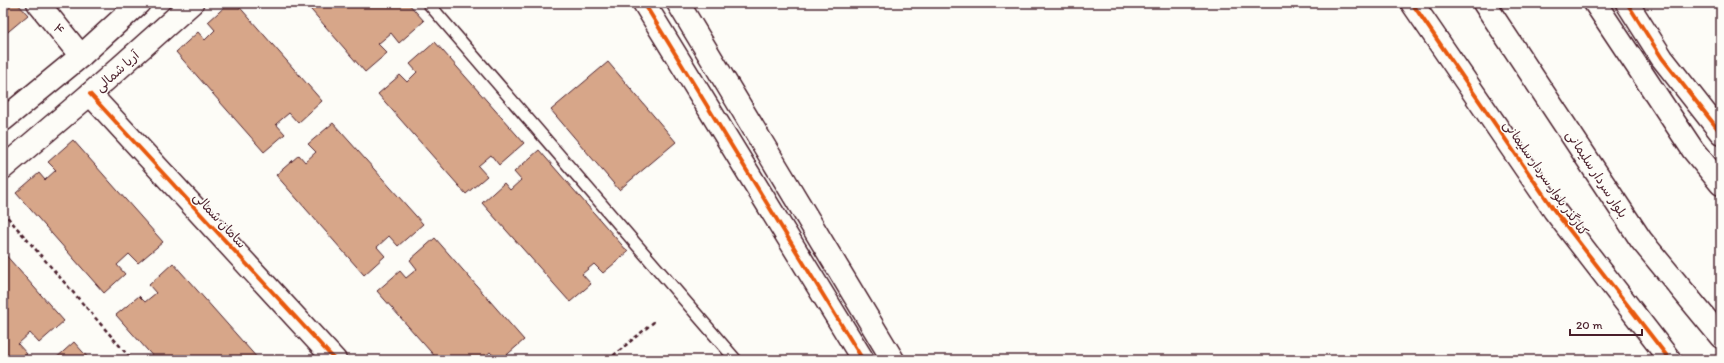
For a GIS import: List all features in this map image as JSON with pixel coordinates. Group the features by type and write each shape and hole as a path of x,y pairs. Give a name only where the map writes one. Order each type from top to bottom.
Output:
{"street":[{"name":"۴","path":"38,3 81,56"},
{"path":"3,120 81,56 139,3"},
{"name":"آریا شمالی","path":"3,168 90,94 192,3"},
{"path":"644,3 863,360"},
{"path":"678,3 893,360"},
{"name":"کنارگذر بلوار سردار سلیمانی","path":"1412,3 1554,210 1670,360"},
{"name":"بلوار سردار سلیمانی","path":"1484,3 1641,240 1721,337"},
{"path":"1595,3 1693,150 1721,184"},
{"path":"1627,3 1662,58 1721,133"},
{"name":"سامان شمالی","path":"90,94 335,360"}],"lane":[{"path":"428,3 736,360"}],"path":[{"path":"3,212 132,360"},
{"path":"608,360 654,321"}],"building":[{"path":"3,3 17,3 28,15 3,36"},
{"path":"229,3 236,3 322,101 298,123 289,113 276,124 285,134 264,152 176,52 198,32 205,40 215,30 208,22"},
{"path":"305,3 408,3 424,21 399,43 391,33 378,44 387,53 365,72"},
{"path":"435,42 524,143 499,165 491,155 478,166 487,176 466,194 378,94 400,75 407,82 417,72 410,64"},
{"path":"608,62 676,142 619,190 551,110"},
{"path":"333,123 423,224 398,246 389,236 377,247 385,256 364,275 276,175 299,155 305,162 316,152 308,144"},
{"path":"73,140 163,242 138,263 129,254 117,265 125,274 104,293 16,193 39,173 45,180 56,170 48,162"},
{"path":"539,150 628,252 603,273 594,264 582,274 591,284 570,302 482,203 504,183 510,190 521,180 514,172"},
{"path":"435,238 524,340 501,360 498,360 490,352 481,360 438,360 377,291 400,271 406,278 417,269 410,260"},
{"path":"3,252 64,321 39,343 30,333 18,344 27,354 19,360 3,360"},
{"path":"173,263 259,360 156,360 116,315 139,296 145,302 156,293 149,285"},
{"path":"74,342 90,360 54,360"}],"cycle path":[{"path":"644,3 863,360"},
{"path":"1412,3 1554,210 1670,360"},
{"path":"1627,3 1662,58 1721,133"},
{"path":"90,94 335,360"}]}
